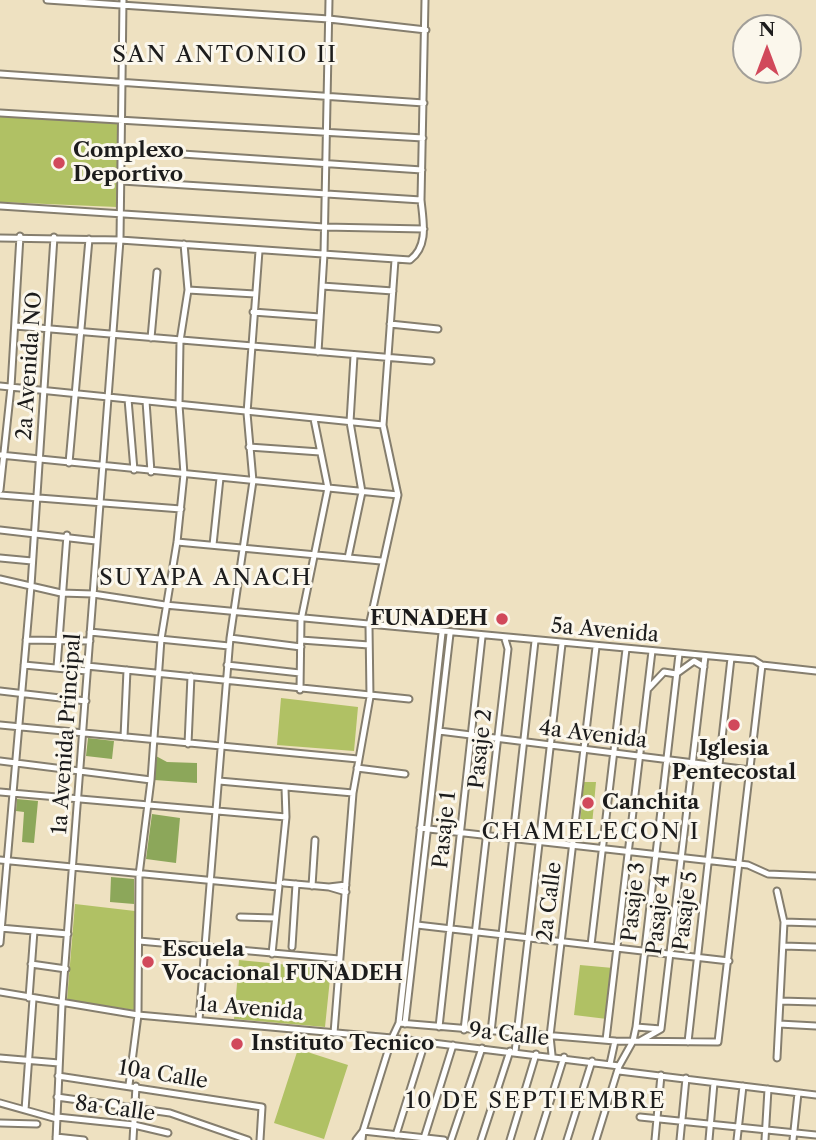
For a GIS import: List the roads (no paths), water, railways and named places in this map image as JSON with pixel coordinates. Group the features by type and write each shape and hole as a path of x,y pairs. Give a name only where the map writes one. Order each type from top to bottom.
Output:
{"street":[{"path":"47,0 123,3 329,19 426,30"},
{"path":"318,352 324,254 324,131 328,94 329,0"},
{"path":"0,238 20,236 120,240 410,260 422,242 424,229 421,200 425,0"},
{"name":"1a Avenida Principal","path":"62,1004 120,240 123,3"},
{"path":"0,74 328,94 424,103"},
{"path":"0,113 423,138"},
{"path":"122,150 422,170"},
{"path":"122,181 421,200"},
{"path":"0,206 324,227 424,229"},
{"path":"20,236 11,387 0,492 181,509"},
{"name":"2a Avenida NO","path":"0,943 31,586 54,237"},
{"path":"69,463 89,239"},
{"path":"133,1140 135,1106 132,1085 138,1014 139,875 151,780 161,639 177,542 184,474 178,405 180,341 188,290 184,244"},
{"path":"199,1020 232,611 246,548 253,481 247,413 259,251"},
{"path":"334,1033 353,793 370,696 369,626 381,561 398,495 383,425 395,260"},
{"path":"151,338 157,272"},
{"path":"322,286 393,291"},
{"path":"188,290 255,294"},
{"path":"253,312 320,317"},
{"path":"390,324 438,329"},
{"path":"15,326 250,348 431,361"},
{"path":"348,558 362,492 350,422 354,356"},
{"path":"0,386 383,425"},
{"path":"128,399 134,470"},
{"path":"146,401 151,472"},
{"path":"300,690 301,620 328,488 314,419"},
{"path":"249,447 320,452"},
{"path":"2,455 398,495"},
{"path":"213,545 220,478"},
{"path":"0,530 67,535 96,541"},
{"path":"57,667 67,535"},
{"path":"177,542 381,561"},
{"path":"0,558 32,561"},
{"name":"5a Avenida","path":"0,579 61,593 93,594 165,606 754,660 762,666 816,671"},
{"path":"90,632 229,646"},
{"path":"414,925 420,828 442,633"},
{"path":"362,1140 392,1038 402,1023 450,634"},
{"name":"Pasaje 1","path":"439,1027 482,637"},
{"path":"230,638 301,644 369,645"},
{"name":"Pasaje 2","path":"464,1030 508,649 505,639"},
{"path":"26,640 90,641"},
{"path":"491,1032 535,641"},
{"path":"481,1140 512,1051 515,1034 562,644"},
{"name":"2a Calle","path":"551,1055 550,1036 596,646"},
{"path":"591,945 626,649"},
{"path":"606,1040 652,651"},
{"name":"Pasaje 3","path":"596,1140 619,1068 633,1041 636,1027 679,654"},
{"name":"Pasaje 4","path":"661,1029 705,656"},
{"name":"Pasaje 5","path":"688,1042 731,658"},
{"path":"651,662 664,673 676,674 694,661 704,667"},
{"path":"24,665 127,670 300,690 408,699"},
{"path":"227,665 300,673"},
{"path":"402,1023 615,1041 718,1042 762,666"},
{"path":"124,737 127,670"},
{"path":"648,689 664,673"},
{"path":"188,744 191,677"},
{"path":"0,691 86,701"},
{"path":"0,725 358,759"},
{"name":"4a Avenida","path":"432,731 750,770"},
{"path":"0,761 151,780"},
{"path":"357,768 405,774"},
{"path":"219,781 353,793"},
{"path":"272,954 286,817 285,788"},
{"path":"0,792 216,813 286,817"},
{"path":"0,826 10,827"},
{"path":"420,828 740,865 768,874 816,876"},
{"path":"312,886 315,839"},
{"path":"0,860 278,887"},
{"path":"284,883 346,889"},
{"path":"292,947 296,884"},
{"path":"777,891 784,922 777,1058"},
{"path":"240,917 275,919"},
{"path":"784,922 816,923"},
{"path":"414,925 729,961"},
{"path":"1,929 68,934"},
{"path":"25,1110 34,931"},
{"path":"139,941 339,960"},
{"path":"783,946 816,947"},
{"path":"31,964 65,969"},
{"name":"1a Avenida","path":"0,992 138,1014 392,1038"},
{"path":"780,1001 816,1002"},
{"path":"62,1004 56,1139 84,1140"},
{"path":"779,1024 816,1026"},
{"path":"636,1027 661,1029"},
{"path":"640,1041 661,1029"},
{"name":"9a Calle","path":"392,1038 551,1055 661,1075 816,1095"},
{"path":"610,1064 615,1041"},
{"path":"396,1135 425,1042"},
{"path":"424,1138 453,1045"},
{"path":"452,1140 482,1048"},
{"path":"510,1140 536,1054"},
{"path":"538,1140 564,1057"},
{"path":"0,1058 59,1063"},
{"path":"567,1140 592,1061"},
{"path":"655,1140 661,1075"},
{"name":"10a Calle","path":"58,1076 132,1085 262,1107 260,1140"},
{"path":"680,1140 686,1078"},
{"path":"709,1140 714,1083"},
{"path":"737,1140 743,1086"},
{"path":"765,1140 768,1089"},
{"path":"794,1136 798,1093"},
{"path":"57,1097 170,1113 248,1140"},
{"name":"8a Calle","path":"0,1103 57,1118 134,1125 168,1133"},
{"path":"640,1117 766,1130 794,1136 816,1135"},
{"path":"0,1124 37,1124"},
{"path":"363,1131 444,1140"},
{"path":"356,1140 363,1131"}],"place":[{"name":"Complexo Deportivo","path":"59,163"},
{"name":"FUNADEH","path":"502,619"},
{"name":"Iglesia Pentecostal","path":"734,725"},
{"name":"Canchita","path":"588,803"},
{"name":"Escuela Vocacional FUNADEH","path":"148,962"},
{"name":"Instituto Tecnico","path":"237,1044"}],"district":[{"name":"SAN ANTONIO II","path":"225,55"},
{"name":"SUYAPA ANACH","path":"206,578"},
{"name":"CHAMELECON I","path":"591,832"},
{"name":"10 DE SEPTIEMBRE","path":"536,1101"}]}
